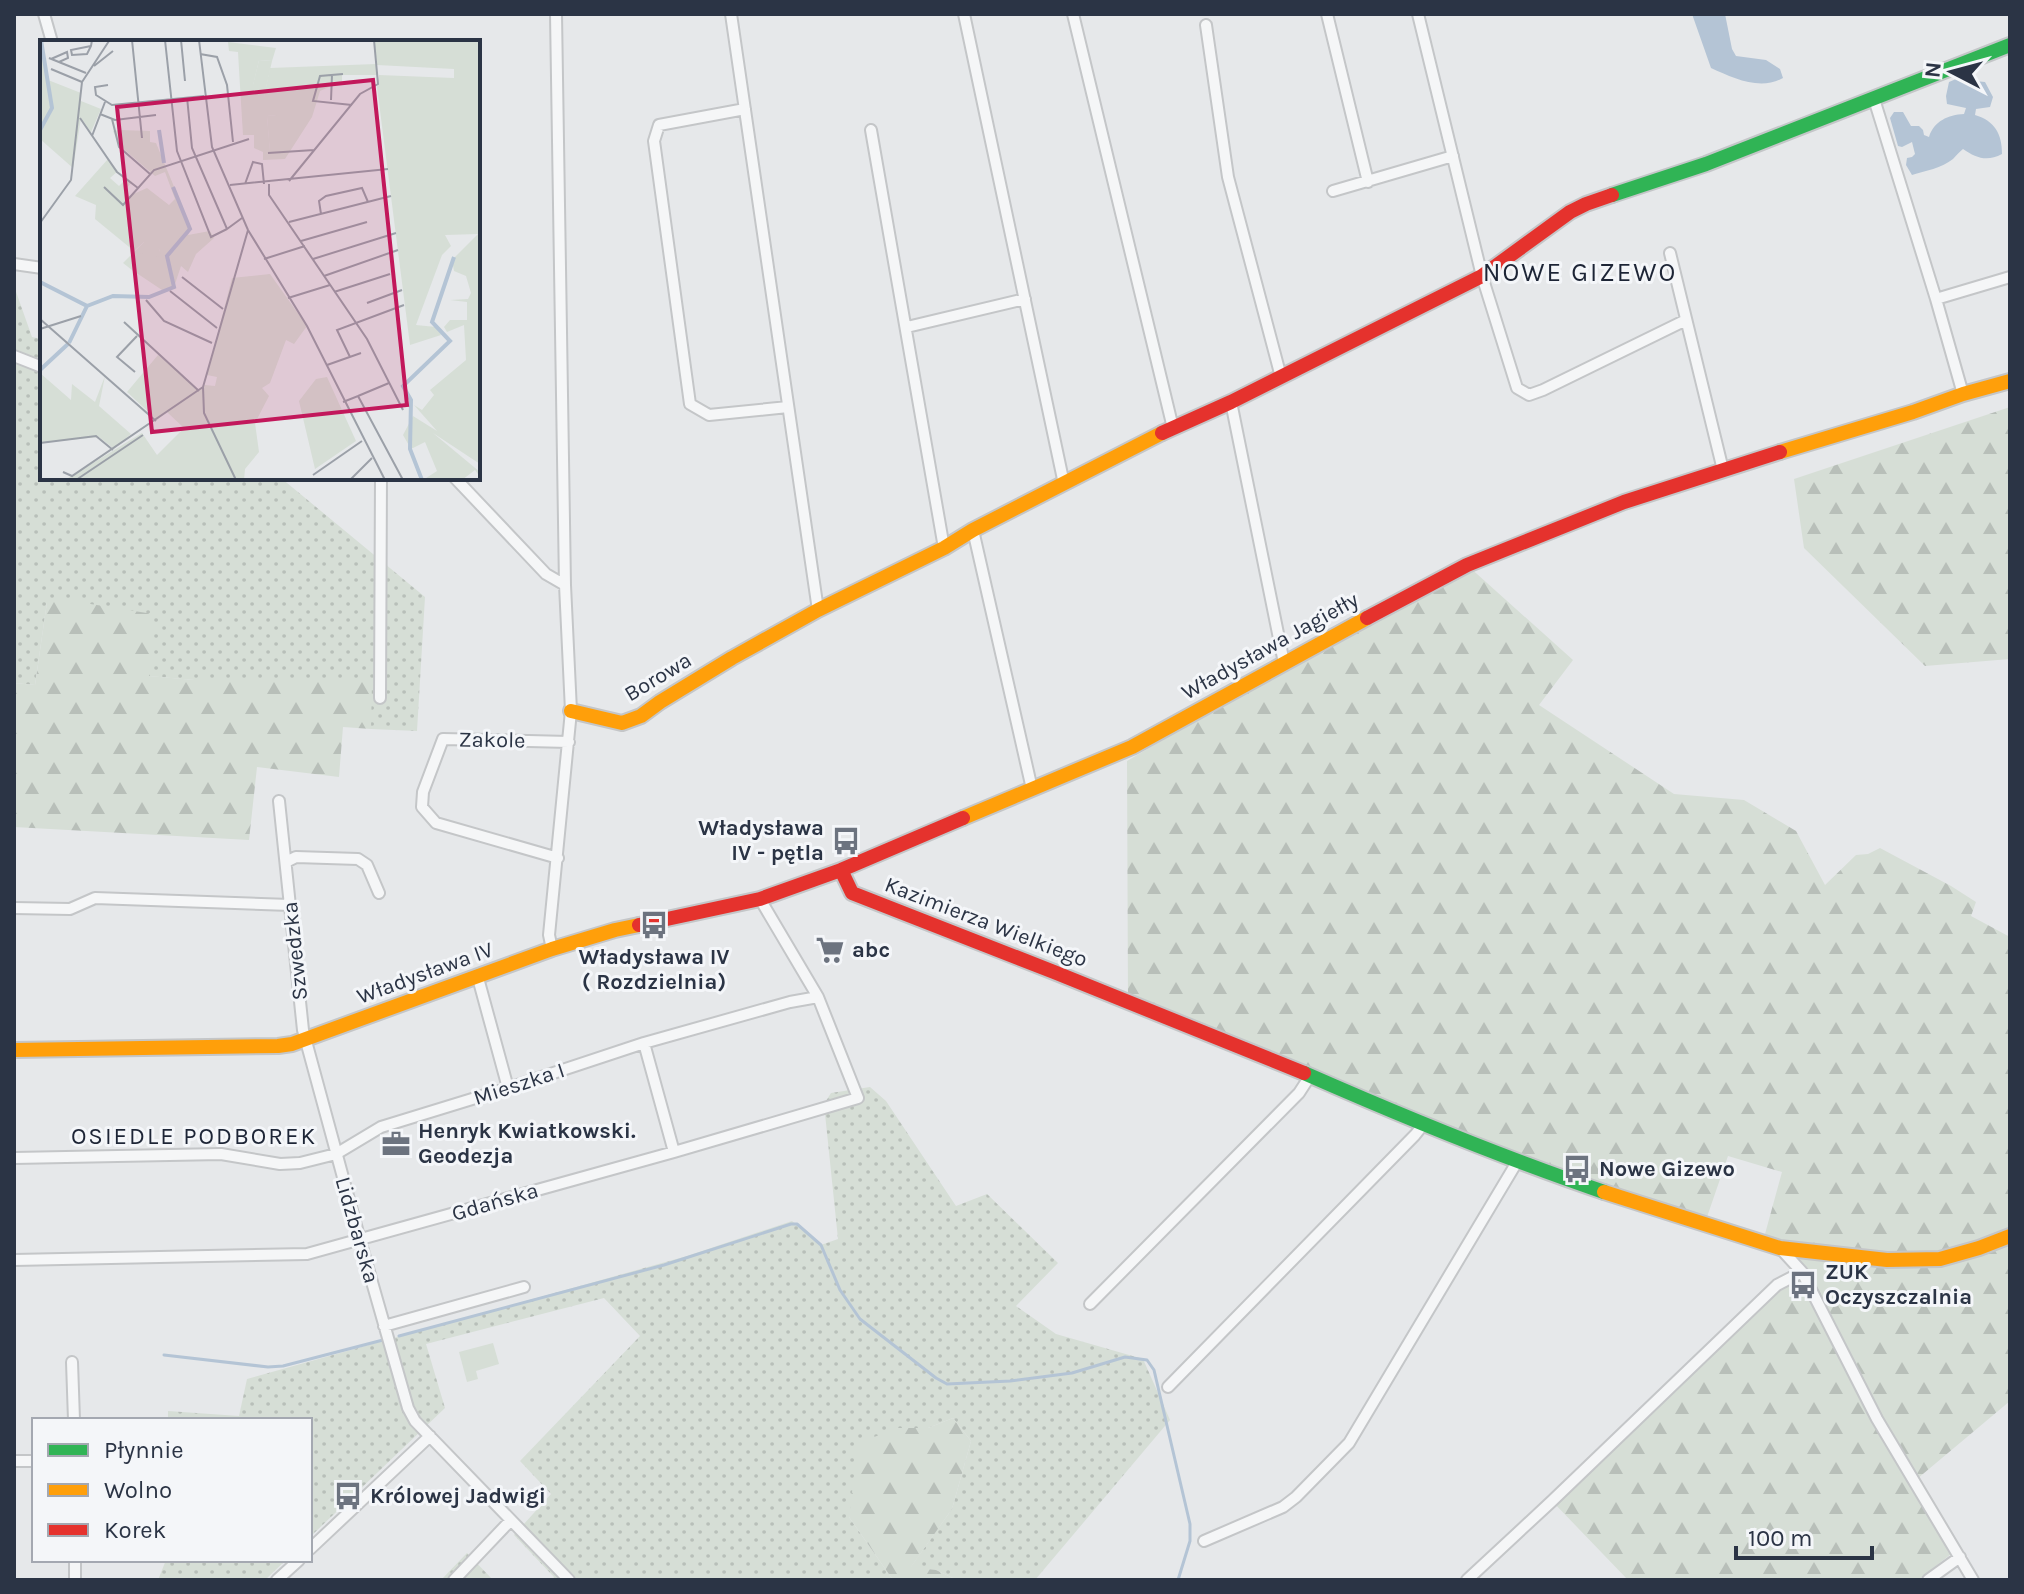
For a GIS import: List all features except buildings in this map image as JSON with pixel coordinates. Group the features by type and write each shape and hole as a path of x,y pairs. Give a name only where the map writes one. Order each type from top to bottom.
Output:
{"street":[{"path":"44,14 51,40"},
{"path":"552,949 549,935 571,711 565,585 556,14"},
{"path":"731,14 818,610"},
{"path":"964,14 1064,484"},
{"path":"1073,14 1173,428"},
{"path":"1327,14 1368,182"},
{"path":"1418,14 1482,276 1517,388 1529,395 1686,320"},
{"path":"1206,25 1228,177 1281,377"},
{"name":"Borowa","path":"571,711 622,723 641,716 732,658 818,610 1173,428 1482,276 1570,212 1586,204 1706,164 2010,45"},
{"path":"1874,99 1963,394"},
{"path":"745,109 659,125 654,141 684,366 690,404 709,415 788,407"},
{"path":"871,130 944,548"},
{"path":"1333,191 1453,156"},
{"path":"1670,253 1723,470"},
{"path":"14,264 40,268"},
{"path":"1936,299 2010,277"},
{"path":"907,327 1025,299"},
{"path":"14,356 40,366"},
{"name":"Władysława Jagiełły","path":"841,870 1132,747 1467,565 1624,502 2010,381"},
{"path":"1231,402 1284,663"},
{"path":"380,698 381,480"},
{"path":"457,480 546,574 565,585"},
{"path":"973,530 1032,789"},
{"name":"Zakole","path":"558,858 436,823 422,807 423,792 443,739 569,742"},
{"name":"Szwedzka","path":"279,801 303,1030 307,1040"},
{"path":"286,862 296,857 358,859 367,865 379,893"},
{"name":"Władysława IV","path":"14,1050 278,1046 307,1040 552,949 615,930 760,899 841,870"},
{"name":"Kazimierza Wielkiego","path":"841,870 852,893 1128,1001 1423,1125 1620,1198 1780,1248 1887,1260 1940,1259 2010,1236"},
{"path":"14,908 70,909 95,898 290,905"},
{"path":"760,899 818,997"},
{"path":"478,978 508,1088"},
{"name":"Mieszka I","path":"14,1158 221,1154 280,1164 300,1163 336,1154 381,1127 644,1043 818,997"},
{"name":"Gdańska","path":"14,1260 307,1254 858,1098 818,997"},
{"name":"Lidzbarska","path":"307,1040 408,1408 415,1421 569,1580"},
{"path":"644,1043 674,1152"},
{"path":"1090,1304 1299,1093 1310,1076"},
{"path":"1168,1387 1423,1125"},
{"path":"1204,1541 1283,1507 1349,1443 1517,1162"},
{"path":"1780,1248 1802,1272 1877,1419 1973,1580"},
{"path":"1467,1580 1777,1285 1802,1272"},
{"path":"384,1326 524,1287"},
{"path":"72,1362 74,1418"},
{"path":"312,1547 430,1436"},
{"path":"454,1580 511,1520"},
{"path":"1928,1580 1960,1557"},
{"path":"277,1580 297,1562"}],"green space":[{"path":"14,286 32,337 40,339 40,480 283,480 425,597 417,731 371,729 371,680 194,680 148,676 47,602 35,685 14,683"},
{"path":"2010,407 2010,659 1925,666 1804,548 1794,479"},
{"path":"1467,565 1573,660 1539,705 1674,794 1744,800 1796,831 1825,885 1856,855 1880,848 1976,902 1971,916 2010,937 2010,1401 1911,1484 1951,1554 1918,1580 1628,1580 1552,1501 1797,1270 1789,1251 1765,1234 1782,1172 1728,1156 1707,1217 1517,1162 1128,1001 1127,761 1422,587"},
{"path":"47,602 78,602 153,614 149,676 194,680 372,680 371,729 343,727 339,777 257,767 249,840 14,827 14,683 35,685"},
{"path":"870,1087 886,1101 956,1206 987,1194 1058,1263 1016,1306 1056,1334 1143,1359 1170,1420 1035,1580 957,1580 936,1570 910,1568 952,1509 971,1441 953,1418 928,1428 898,1428 849,1517 893,1580 552,1580 554,1577 514,1535 551,1494 520,1461 640,1336 604,1298 426,1344 445,1408 312,1535 312,1418 168,1418 168,1411 239,1416 247,1379 687,1256 792,1221 821,1245 838,1239 824,1104 831,1093"},
{"path":"493,1343 499,1364 476,1371 478,1379 467,1382 459,1352"},
{"path":"953,1418 971,1441 952,1509 911,1567 936,1570 957,1580 893,1580 849,1517 858,1443 898,1428 928,1428"},
{"path":"467,1553 493,1580 441,1580"},
{"path":"165,1562 284,1562 265,1580 158,1580"}],"water":[{"path":"1692,14 1725,14 1736,56 1766,60 1780,69 1783,78 1756,83 1711,68"},
{"path":"1956,79 1985,82 1993,97 1990,107 1976,109 1975,115 1996,129 2002,154 1982,158 1963,149 1944,165 1912,175 1906,165 1907,158 1915,154 1912,142 1898,146 1890,118 1894,112 1903,112 1911,126 1919,126 1929,137 1942,120 1964,114 1966,108 1947,104 1949,82"}],"waterway":[{"path":"399,1336 664,1265 797,1224 821,1245 840,1290 860,1319 947,1384 1010,1381 1072,1373 1125,1357 1147,1360 1154,1370 1190,1524 1190,1541 1178,1580"},
{"path":"164,1355 283,1366 383,1340"}],"traffic: fast":[{"path":"1612,195 1706,164 2010,45"},
{"path":"1304,1073 1453,1136 1604,1192"}],"traffic: slow":[{"path":"1780,452 2010,381"},
{"path":"571,711 622,723 641,716 732,658 818,610 944,548 1162,433"},
{"path":"963,818 1132,747 1367,618"},
{"path":"14,1050 292,1044 552,949 639,925"},
{"path":"1604,1192 1780,1248 1887,1260 1940,1259 2010,1236"}],"traffic: jam":[{"path":"1162,433 1231,402 1482,276 1570,212 1612,195"},
{"path":"1367,618 1467,565 1624,502 1780,452"},
{"path":"639,925 760,899 841,870 963,818"},
{"path":"841,870 852,893 1304,1073"}],"place":[{"name":"Władysława IV - pętla","path":"846,841"},
{"name":"Władysława IV ( Rozdzielnia)","path":"654,925"},
{"name":"abc","path":"830,950"},
{"name":"Henryk Kwiatkowski. Geodezja","path":"396,1144"},
{"name":"Nowe Gizewo","path":"1577,1169"},
{"name":"ZUK Oczyszczalnia","path":"1803,1285"},
{"name":"Królowej Jadwigi","path":"348,1496"}],"district":[{"name":"NOWE GIZEWO","path":"1580,272"},
{"name":"OSIEDLE PODBOREK","path":"194,1136"}]}
